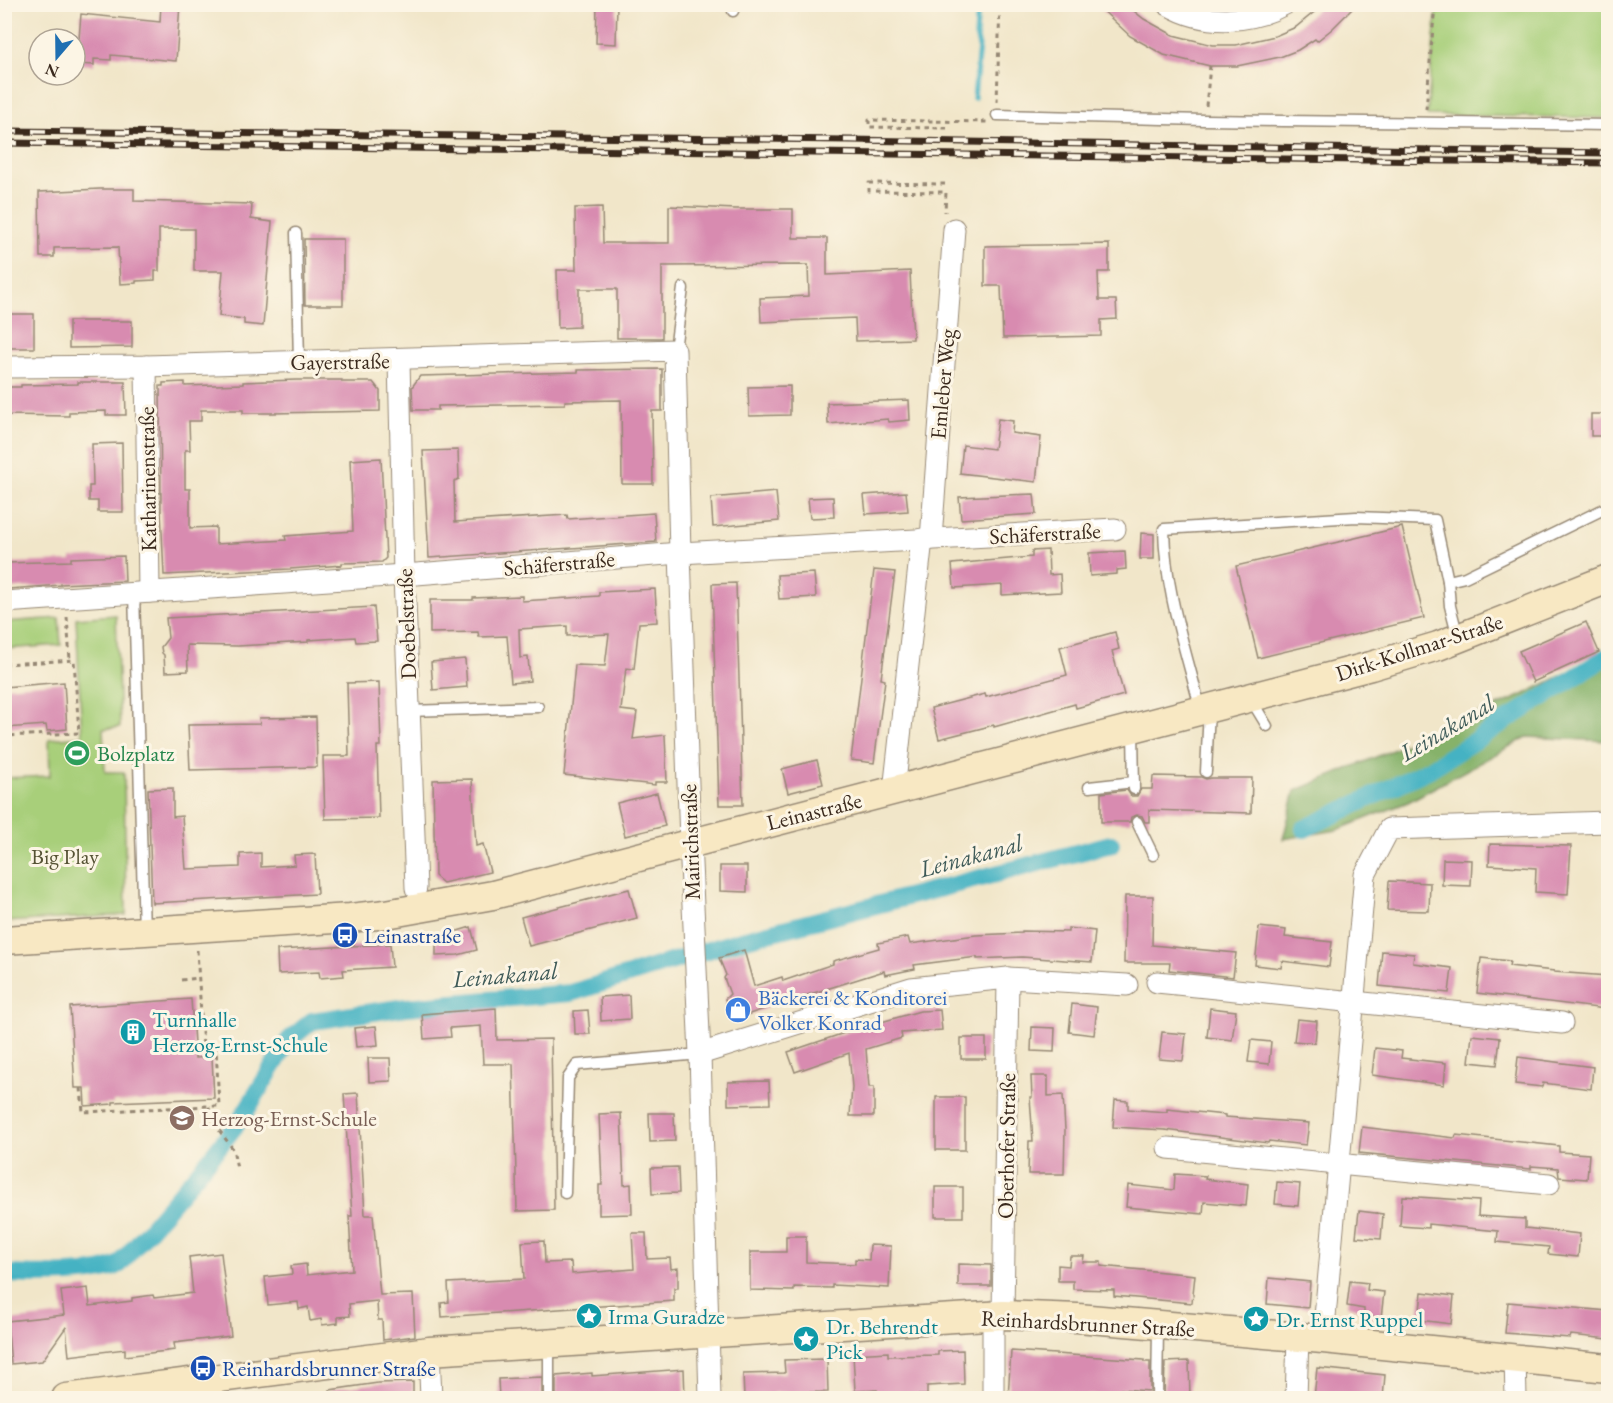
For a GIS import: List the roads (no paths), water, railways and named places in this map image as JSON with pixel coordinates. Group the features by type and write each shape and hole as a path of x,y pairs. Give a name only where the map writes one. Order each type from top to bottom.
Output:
{"street":[{"path":"1167,4 1193,16 1215,20 1252,18 1285,4"},
{"name":"Emleber Weg","path":"894,791 926,539 932,509 950,222"},
{"name":"Gayerstraße","path":"4,367 399,360 675,350"},
{"name":"Mairichstraße","path":"675,350 710,1398"},
{"name":"Doebelstraße","path":"399,360 408,711 416,888"},
{"name":"Katharinenstraße","path":"142,592 146,366"},
{"name":"Schäferstraße","path":"4,602 404,575 680,552 1115,529"},
{"name":"Dirk-Kollmar-Straße","path":"1222,705 1393,660 1608,579"},
{"name":"Leinastraße","path":"4,940 386,915 493,895 1222,705"},
{"path":"1296,1398 1310,1339 1339,1163 1365,875 1389,829 1608,822"},
{"path":"700,1054 911,988 1008,978 1127,986"},
{"name":"Oberhofer Straße","path":"993,1398 998,1315 1008,978"},
{"path":"1157,982 1562,1023"},
{"path":"1168,1148 1549,1184"},
{"name":"Reinhardsbrunner Straße","path":"66,1398 165,1392 429,1351 998,1315 1078,1318 1608,1368"},
{"path":"429,1351 431,1398"},
{"path":"1515,1358 1516,1398"}],"lane":[{"path":"997,115 1608,125"},
{"path":"296,233 299,362"},
{"path":"675,350 683,288"},
{"path":"1448,581 1465,577 1608,507"},
{"path":"1267,726 1222,705 1184,647 1165,557 1164,530 1356,517 1435,520 1448,581 1450,606 1458,637"},
{"path":"142,592 144,932"},
{"path":"1206,772 1222,705"},
{"path":"408,711 538,707"},
{"path":"1089,787 1134,785 1133,729"},
{"path":"1137,822 1153,855"},
{"path":"565,1193 568,1078 577,1065 700,1054"},
{"path":"1157,1398 1158,1326"},
{"path":"549,1343 549,1398"}],"waterway":[{"path":"974,98 979,46 976,36 978,4"},
{"name":"Leinakanal","path":"1304,829 1430,769 1608,656"},
{"name":"Leinakanal","path":"4,1274 81,1273 120,1264 243,1116 289,1040 312,1021 406,1007 571,993 734,942 1111,844"}],"railway":[{"path":"4,131 850,140 1608,153"},
{"path":"4,143 1608,163"}],"place":[{"name":"Bolzplatz","path":"77,753"},
{"name":"Leinastraße","path":"345,935"},
{"name":"Bäckerei & Konditorei Volker Konrad","path":"738,1010"},
{"name":"Turnhalle Herzog-Ernst-Schule","path":"133,1032"},
{"name":"Herzog-Ernst-Schule","path":"182,1118"},
{"name":"Irma Guradze","path":"589,1316"},
{"name":"Dr. Ernst Ruppel","path":"1256,1319"},
{"name":"Dr. Behrendt Pick","path":"806,1339"},
{"name":"Reinhardsbrunner Straße","path":"203,1368"}],"park label":[{"name":"Big Play","path":"65,856"}]}
